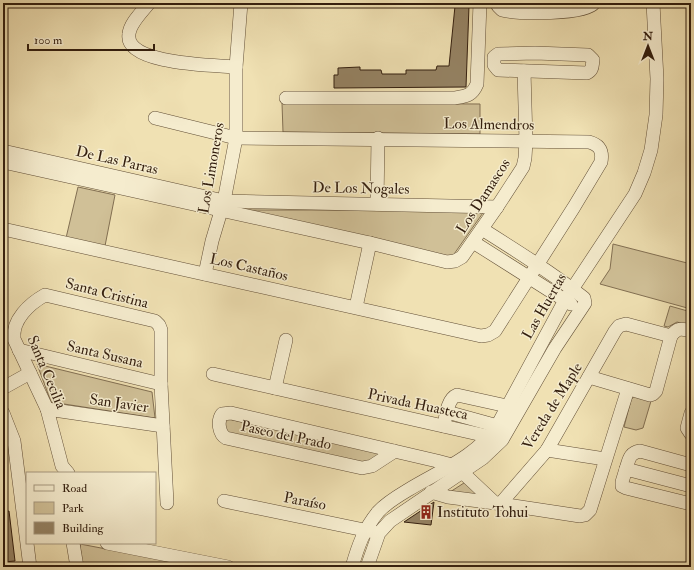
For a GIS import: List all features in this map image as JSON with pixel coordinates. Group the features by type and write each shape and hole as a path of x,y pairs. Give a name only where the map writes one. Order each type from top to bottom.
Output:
{"street":[{"path":"149,3 132,26 129,34 129,40 133,47 147,55 172,62 236,67"},
{"name":"Los Limoneros","path":"205,274 212,241 222,206 236,138 236,67 241,3"},
{"path":"286,98 446,98 466,96 474,91 477,84 480,3"},
{"path":"498,3 498,6 502,10 528,8 564,12 585,9 592,6 594,3"},
{"name":"Las Huertas","path":"500,433 507,406 568,294 635,194 650,150 654,131 657,79 653,3"},
{"path":"535,53 588,55 593,60 592,69 587,73 524,70 498,70 494,65 494,57 498,54 535,53"},
{"name":"Los Damascos","path":"370,243 447,262 455,261 462,257 523,167 526,141 524,70"},
{"name":"Los Almendros","path":"155,118 236,138 378,138 589,142 596,144 601,150 602,156 600,162 574,207 495,331 488,335"},
{"path":"377,204 378,138"},
{"name":"De Las Parras","path":"3,151 222,206"},
{"name":"De Las Parras","path":"3,162 222,206"},
{"name":"De Los Nogales","path":"222,206 377,204 497,207"},
{"path":"222,206 370,243 356,307"},
{"name":"Los Castaños","path":"3,229 480,336 488,335"},
{"path":"482,229 536,265 568,294"},
{"path":"473,242 528,277 568,294"},
{"name":"Las Huertas","path":"352,567 358,546 365,530 379,511 393,499 457,468 482,458 500,433 582,304 568,294"},
{"name":"Santa Cristina","path":"45,295 154,321 159,325 161,330 161,384"},
{"name":"Santa Cecilia","path":"45,295 32,303 22,313 13,332 14,340 47,409 62,466 66,472"},
{"name":"Vereda de Maple","path":"498,503 546,450 619,326 626,324 671,336"},
{"path":"589,377 650,395 653,394 656,391 671,336 675,330 682,328 691,331"},
{"path":"275,388 286,340"},
{"name":"Santa Susana","path":"19,350 161,384"},
{"path":"3,378 28,369"},
{"path":"3,388 28,369"},
{"name":"Privada Huasteca","path":"213,374 444,426 500,433"},
{"path":"161,384 163,426 161,487 167,503"},
{"path":"431,492 448,497 580,516 585,514 590,510 628,389"},
{"path":"444,426 450,401 453,397 462,396 507,406"},
{"name":"San Javier","path":"47,409 163,426"},
{"path":"447,412 500,433"},
{"path":"3,413 14,441 26,536"},
{"name":"Paseo del Prado","path":"395,451 372,466 362,468 226,438 221,433 219,420 222,414 231,413 395,451 457,468"},
{"path":"690,434 687,428 691,413"},
{"path":"546,450 605,459"},
{"path":"674,499 685,484 687,464 640,451 634,452 630,455 622,486 691,504"},
{"path":"457,468 498,503"},
{"name":"Las Huertas","path":"367,567 379,533 390,521 431,492 457,468"},
{"path":"626,469 685,484"},
{"name":"Paraíso","path":"224,502 379,533"},
{"path":"27,544 30,567"},
{"path":"73,544 77,567"},
{"path":"112,544 228,567"}],"green space":[{"path":"282,103 480,104 480,134 283,132"},
{"path":"78,187 115,195 105,246 66,238"},
{"path":"244,210 485,210 452,257"},
{"path":"613,244 691,264 691,309 600,284 610,269"},
{"path":"670,306 691,312 691,326 677,322 668,327 664,326"},
{"path":"37,364 152,392 155,418 51,402"},
{"path":"634,396 651,401 643,428 636,430 624,427 631,400"},
{"path":"224,418 382,453 367,466 225,435"},
{"path":"467,481 487,498 450,492"},
{"path":"80,544 201,567 82,567"}],"building":[{"path":"455,6 469,6 466,87 334,88 334,75 338,75 338,68 360,67 360,70 381,70 382,74 406,74 406,70 436,70 437,66 449,66"},
{"name":"Instituto Tohui","path":"434,502 431,525 404,522"},
{"path":"9,511 15,561 3,562 3,512"}],"place":[{"name":"Instituto Tohui","path":"426,512"}]}
